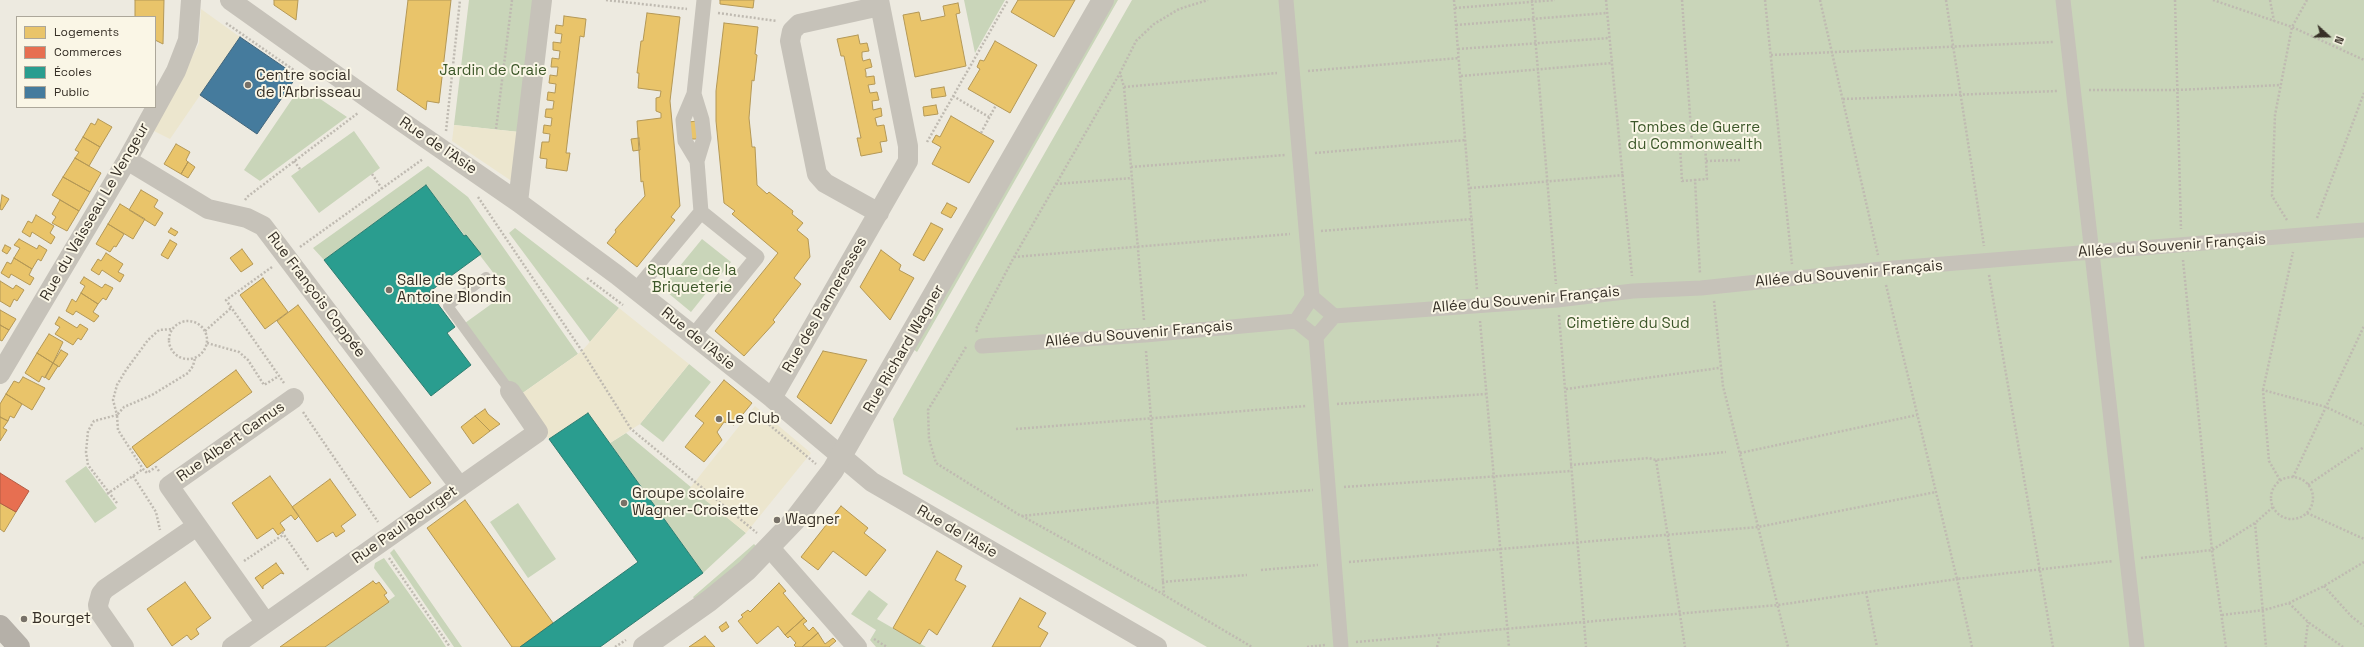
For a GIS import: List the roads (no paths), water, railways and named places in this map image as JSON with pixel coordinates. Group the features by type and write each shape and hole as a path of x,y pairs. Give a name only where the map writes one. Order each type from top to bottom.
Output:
{"main road":[{"path":"0,626 19,647"}],"street":[{"name":"Rue du Vaisseau Le Vengeur","path":"156,105 182,58 188,40 191,0"},
{"name":"Rue de l'Asie","path":"230,0 518,202 636,290 887,492 1157,647"},
{"path":"518,202 542,0"},
{"path":"636,290 701,212 697,161 704,138 702,120 694,94 704,0"},
{"name":"Rue Richard Wagner","path":"645,643 721,592 761,538 806,506 835,451 1103,0"},
{"path":"1286,0 1312,297 1296,321 1316,337"},
{"path":"2063,0 2072,90 2128,559 2137,647"},
{"name":"Rue des Panneresses","path":"772,398 879,213 905,168 910,154 880,3 799,24 792,31 790,41 817,174 825,183 879,213"},
{"name":"Rue du Vaisseau Le Vengeur","path":"0,374 126,160 155,108"},
{"name":"Rue François Coppée","path":"126,160 208,209 238,216 263,226 460,487"},
{"path":"693,336 757,257 701,212"},
{"name":"Allée du Souvenir Français","path":"1334,316 1633,291 1707,288 1882,269 2364,230"},
{"path":"1312,297 1334,316 1316,337 1320,405 1341,645"},
{"name":"Allée du Souvenir Français","path":"974,342 1145,335 1296,321"},
{"name":"Rue Paul Bourget","path":"232,647 538,432 510,391"},
{"name":"Rue Albert Camus","path":"266,623 169,486 294,398"},
{"path":"124,647 99,611 99,599 105,589 197,526"},
{"path":"761,538 857,647"}],"lane":[{"path":"486,277 448,306 510,391"}],"place":[{"name":"Centre social de l'Arbrisseau","path":"248,85"},
{"name":"Salle de Sports Antoine Blondin","path":"389,290"},
{"name":"Le Club","path":"719,419"},
{"name":"Groupe scolaire Wagner-Croisette","path":"624,503"},
{"name":"Wagner","path":"777,520"},
{"name":"Bourget","path":"24,619"}],"park label":[{"name":"Jardin de Craie","path":"493,71"},
{"name":"Tombes de Guerre du Commonwealth","path":"1695,136"},
{"name":"Square de la Briqueterie","path":"692,280"},
{"name":"Cimetière du Sud","path":"1628,324"}]}
